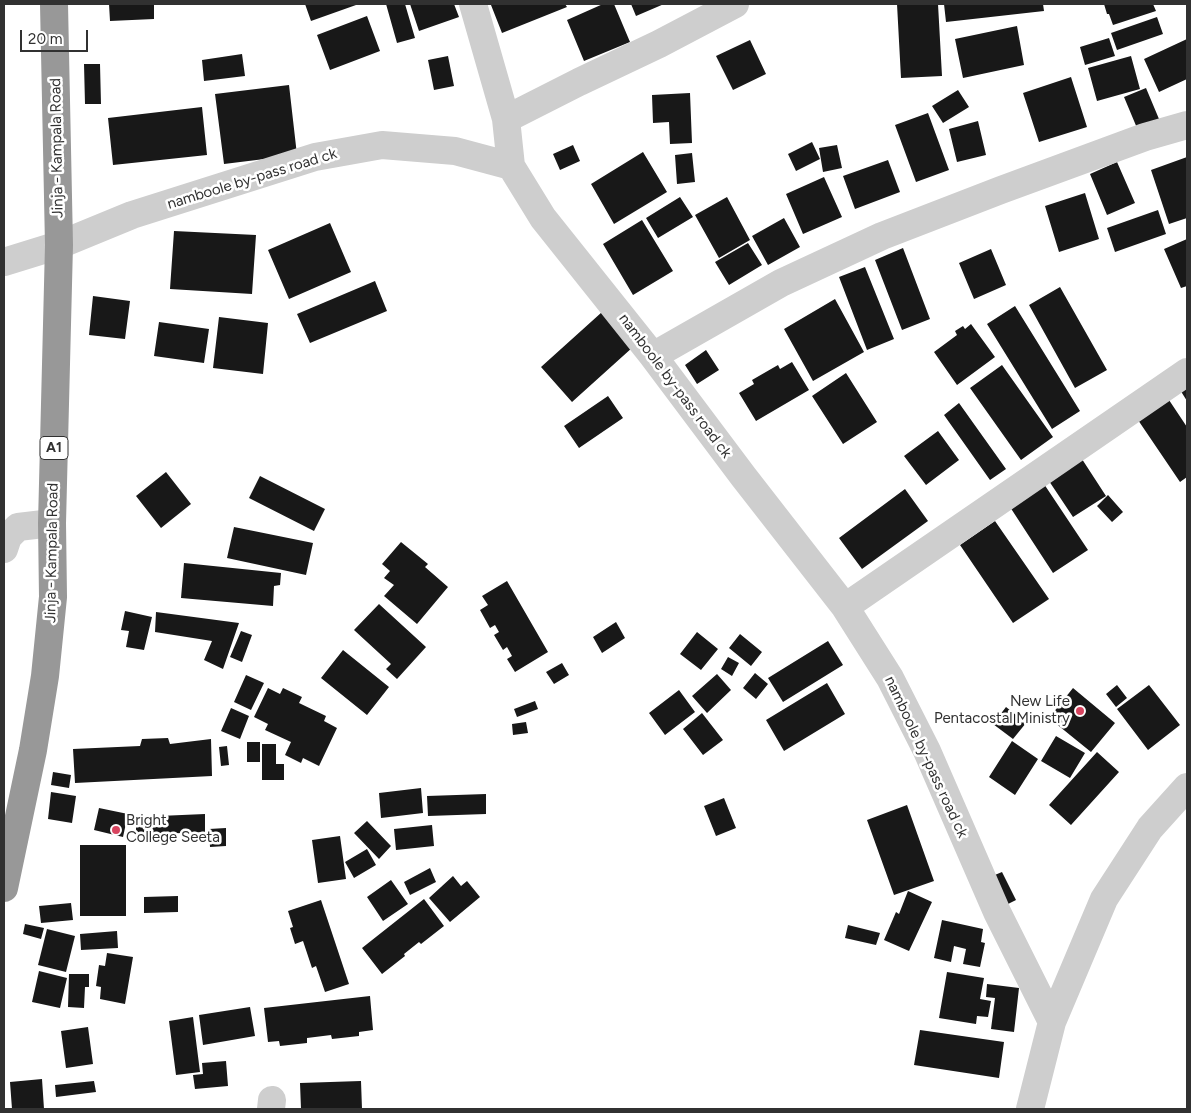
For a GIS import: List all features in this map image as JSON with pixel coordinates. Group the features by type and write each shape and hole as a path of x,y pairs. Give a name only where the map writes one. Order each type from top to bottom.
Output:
{"highway":[{"name":"Jinja - Kampala Road","path":"4,888 33,750 45,676 53,597 52,523 59,246 54,4"}],"street":[{"path":"473,4 506,119 511,166"},
{"path":"506,119 659,44 735,4"},
{"path":"653,356 781,283 882,236 1010,186 1145,137 1187,125"},
{"name":"namboole by-pass road ck","path":"4,262 59,246 132,215 315,157 382,145 455,151 511,166 543,218 653,356 845,606 890,678 927,752 997,912 1052,1022"},
{"path":"845,606 1187,372"},
{"path":"4,549 8,537 18,528 52,523"},
{"path":"1030,1109 1052,1022 1104,899 1150,828 1187,788"}],"building":[{"path":"109,4 154,4 154,19 110,21"},
{"path":"305,4 355,4 356,5 311,21"},
{"path":"386,4 405,4 415,38 397,43"},
{"path":"410,4 454,4 459,17 419,31"},
{"path":"565,4 567,7 502,33 491,5"},
{"path":"603,4 614,4 630,42 584,61 567,20"},
{"path":"631,4 664,4 636,16"},
{"path":"897,4 938,4 942,76 901,78"},
{"path":"944,4 1043,4 1044,11 946,22"},
{"path":"1104,4 1153,4 1156,11 1113,25"},
{"path":"367,16 380,51 330,70 317,35"},
{"path":"1157,17 1163,34 1117,50 1111,33"},
{"path":"1017,26 1024,65 963,78 955,39"},
{"path":"1109,38 1115,56 1085,65 1080,47"},
{"path":"1187,39 1187,79 1159,92 1144,59"},
{"path":"750,40 766,74 733,90 716,56"},
{"path":"242,54 245,76 204,81 202,60"},
{"path":"448,56 454,86 434,90 428,60"},
{"path":"1131,56 1140,89 1097,101 1088,68"},
{"path":"84,64 100,64 101,104 85,104"},
{"path":"1071,77 1087,127 1039,142 1023,93"},
{"path":"289,85 297,155 224,164 215,94"},
{"path":"1146,88 1159,119 1137,128 1124,97"},
{"path":"958,90 969,107 943,123 932,106"},
{"path":"690,93 692,143 670,144 669,122 653,123 652,95"},
{"path":"202,107 207,155 113,165 108,118"},
{"path":"928,113 949,170 916,182 895,125"},
{"path":"978,121 986,155 957,162 949,129"},
{"path":"812,142 820,159 796,171 788,154"},
{"path":"573,145 580,161 560,170 553,154"},
{"path":"837,145 842,168 823,172 819,148"},
{"path":"643,152 667,192 614,224 591,184"},
{"path":"692,153 695,182 677,184 675,155"},
{"path":"1187,157 1187,218 1169,224 1151,170"},
{"path":"888,160 900,192 855,209 843,176"},
{"path":"1117,162 1135,203 1107,215 1090,174"},
{"path":"824,177 842,217 803,234 786,194"},
{"path":"1085,193 1099,239 1059,252 1045,206"},
{"path":"680,197 693,217 658,238 646,218"},
{"path":"727,197 750,240 719,258 695,215"},
{"path":"1158,210 1166,234 1115,252 1107,228"},
{"path":"784,218 800,247 768,265 752,236"},
{"path":"642,220 673,271 633,295 603,244"},
{"path":"330,223 351,272 289,299 268,250"},
{"path":"174,231 256,235 252,294 170,289"},
{"path":"1187,239 1187,286 1181,288 1164,249"},
{"path":"748,243 762,265 729,285 715,262"},
{"path":"903,248 930,319 902,330 875,260"},
{"path":"991,249 1006,285 974,299 959,263"},
{"path":"865,267 894,339 867,350 839,277"},
{"path":"375,281 387,311 310,343 297,314"},
{"path":"1060,287 1107,370 1075,388 1029,305"},
{"path":"93,296 130,301 125,339 89,335"},
{"path":"835,299 864,352 813,381 784,329"},
{"path":"1015,306 1080,411 1052,429 987,324"},
{"path":"602,312 633,347 572,402 541,367"},
{"path":"219,317 268,323 263,374 213,368"},
{"path":"159,322 209,329 204,363 154,356"},
{"path":"971,324 995,357 957,385 934,352 957,335 955,331 963,326 965,329"},
{"path":"706,350 719,370 697,384 685,365"},
{"path":"792,362 809,390 756,421 739,393 754,384 752,380 778,365 780,369"},
{"path":"1002,365 1053,437 1021,460 970,388"},
{"path":"846,373 877,422 843,444 812,396"},
{"path":"1187,378 1187,401 1177,385"},
{"path":"608,396 623,418 579,448 564,426"},
{"path":"1169,400 1187,427 1187,477 1180,482 1138,420"},
{"path":"959,403 1006,469 990,480 944,415"},
{"path":"938,431 959,460 926,485 904,456"},
{"path":"1080,456 1106,496 1073,517 1047,478"},
{"path":"166,472 191,504 161,528 136,496"},
{"path":"260,476 325,509 314,531 249,498"},
{"path":"1044,484 1088,550 1053,573 1010,507"},
{"path":"905,489 928,521 862,569 839,538"},
{"path":"1108,495 1123,512 1112,522 1097,506"},
{"path":"995,521 1049,599 1013,623 960,545"},
{"path":"234,527 313,543 306,575 227,558"},
{"path":"401,542 428,564 425,567 448,587 417,624 384,596 394,585 384,578 390,571 382,564"},
{"path":"184,563 281,573 280,585 274,586 273,606 181,598"},
{"path":"507,581 548,652 515,672 507,659 512,656 507,647 503,650 494,635 499,632 495,625 490,628 480,610 488,605 482,596"},
{"path":"379,604 426,647 397,679 386,669 391,664 354,630"},
{"path":"125,611 152,617 144,650 126,647 129,631 121,630"},
{"path":"156,612 239,623 223,669 204,660 212,641 155,632"},
{"path":"616,622 625,638 602,653 593,637"},
{"path":"241,631 252,635 242,662 230,657"},
{"path":"697,632 718,649 701,670 680,654"},
{"path":"740,634 762,652 751,666 729,648"},
{"path":"828,641 843,665 783,702 768,678"},
{"path":"343,650 389,687 367,715 321,678"},
{"path":"728,657 739,663 732,676 721,669"},
{"path":"562,663 569,675 554,684 546,672"},
{"path":"755,673 768,684 756,699 743,688"},
{"path":"717,674 731,690 707,713 692,696"},
{"path":"246,675 264,683 251,710 234,702"},
{"path":"827,683 845,714 784,751 766,720"},
{"path":"1117,685 1127,698 1116,707 1106,694"},
{"path":"1149,685 1180,725 1148,750 1117,709"},
{"path":"268,688 280,694 283,688 302,697 299,703 326,716 324,721 337,728 319,766 303,758 301,763 285,755 291,742 265,730 268,724 254,717"},
{"path":"1073,688 1115,723 1091,752 1049,718"},
{"path":"679,690 695,712 665,735 649,713"},
{"path":"535,701 538,709 517,717 514,709"},
{"path":"1006,707 1026,723 1013,739 993,724"},
{"path":"231,708 249,716 240,739 221,731"},
{"path":"702,713 723,740 703,755 683,729"},
{"path":"526,722 528,733 513,735 512,724"},
{"path":"1056,736 1085,753 1070,778 1041,761"},
{"path":"168,738 170,744 211,739 212,776 75,783 73,749 140,746 142,739"},
{"path":"1012,741 1038,759 1015,795 989,777"},
{"path":"247,742 260,742 260,762 247,762"},
{"path":"262,744 276,744 276,764 284,764 284,780 262,780"},
{"path":"227,746 229,765 221,766 219,747"},
{"path":"1097,752 1119,772 1071,825 1049,805"},
{"path":"53,772 71,775 69,788 51,785"},
{"path":"421,788 423,813 381,818 379,793"},
{"path":"51,792 76,796 72,823 48,819"},
{"path":"486,794 486,814 428,816 427,796"},
{"path":"724,798 736,828 716,836 704,806"},
{"path":"907,805 934,881 894,895 867,820"},
{"path":"99,808 128,814 123,837 94,830"},
{"path":"205,814 205,832 136,835 136,817"},
{"path":"367,821 391,846 379,859 354,833"},
{"path":"432,825 434,846 396,850 394,829"},
{"path":"226,828 226,846 210,847 209,829"},
{"path":"340,836 346,879 318,883 312,840"},
{"path":"80,845 126,845 126,916 80,916"},
{"path":"367,849 376,865 354,878 345,862"},
{"path":"430,868 436,882 410,895 404,882"},
{"path":"1002,872 1016,900 1004,906 990,877"},
{"path":"453,876 461,886 467,881 480,897 450,922 429,898"},
{"path":"391,880 408,904 383,921 367,897"},
{"path":"908,891 932,902 909,951 884,940 896,912 899,914"},
{"path":"178,896 178,912 144,913 144,897"},
{"path":"424,899 444,926 421,944 419,942 382,974 362,948"},
{"path":"321,900 349,984 325,992 316,966 312,968 303,941 295,944 290,928 293,927 288,911"},
{"path":"71,903 73,920 41,923 39,906"},
{"path":"942,920 983,929 981,942 985,943 980,967 963,964 966,949 954,946 951,962 934,958"},
{"path":"25,924 44,928 41,939 23,934"},
{"path":"848,925 880,933 876,945 845,938"},
{"path":"47,929 75,936 66,972 38,965"},
{"path":"117,931 118,948 81,950 80,934"},
{"path":"107,953 133,957 125,1004 100,999 101,987 96,986 99,965 105,966"},
{"path":"39,971 67,978 60,1008 32,1002"},
{"path":"947,972 984,978 980,999 991,1001 988,1017 977,1016 976,1024 939,1018"},
{"path":"69,974 89,974 89,987 85,987 84,1008 68,1007"},
{"path":"987,984 1019,988 1014,1032 991,1029 995,998 986,997"},
{"path":"370,996 373,1030 359,1032 359,1036 332,1039 331,1035 307,1038 307,1043 280,1046 279,1041 268,1042 264,1008"},
{"path":"250,1007 255,1036 203,1045 199,1015"},
{"path":"193,1017 200,1072 176,1075 169,1021"},
{"path":"88,1027 93,1064 66,1068 61,1031"},
{"path":"920,1030 1004,1042 999,1078 914,1065"},
{"path":"226,1061 228,1086 195,1089 193,1075 203,1074 202,1063"},
{"path":"42,1079 44,1109 12,1109 10,1082"},
{"path":"94,1081 96,1092 56,1097 55,1085"},
{"path":"361,1081 362,1109 301,1109 300,1083"}],"place":[{"name":"New Life Pentacostal Ministry","path":"1080,711"},
{"name":"Bright College Seeta","path":"116,830"}]}
